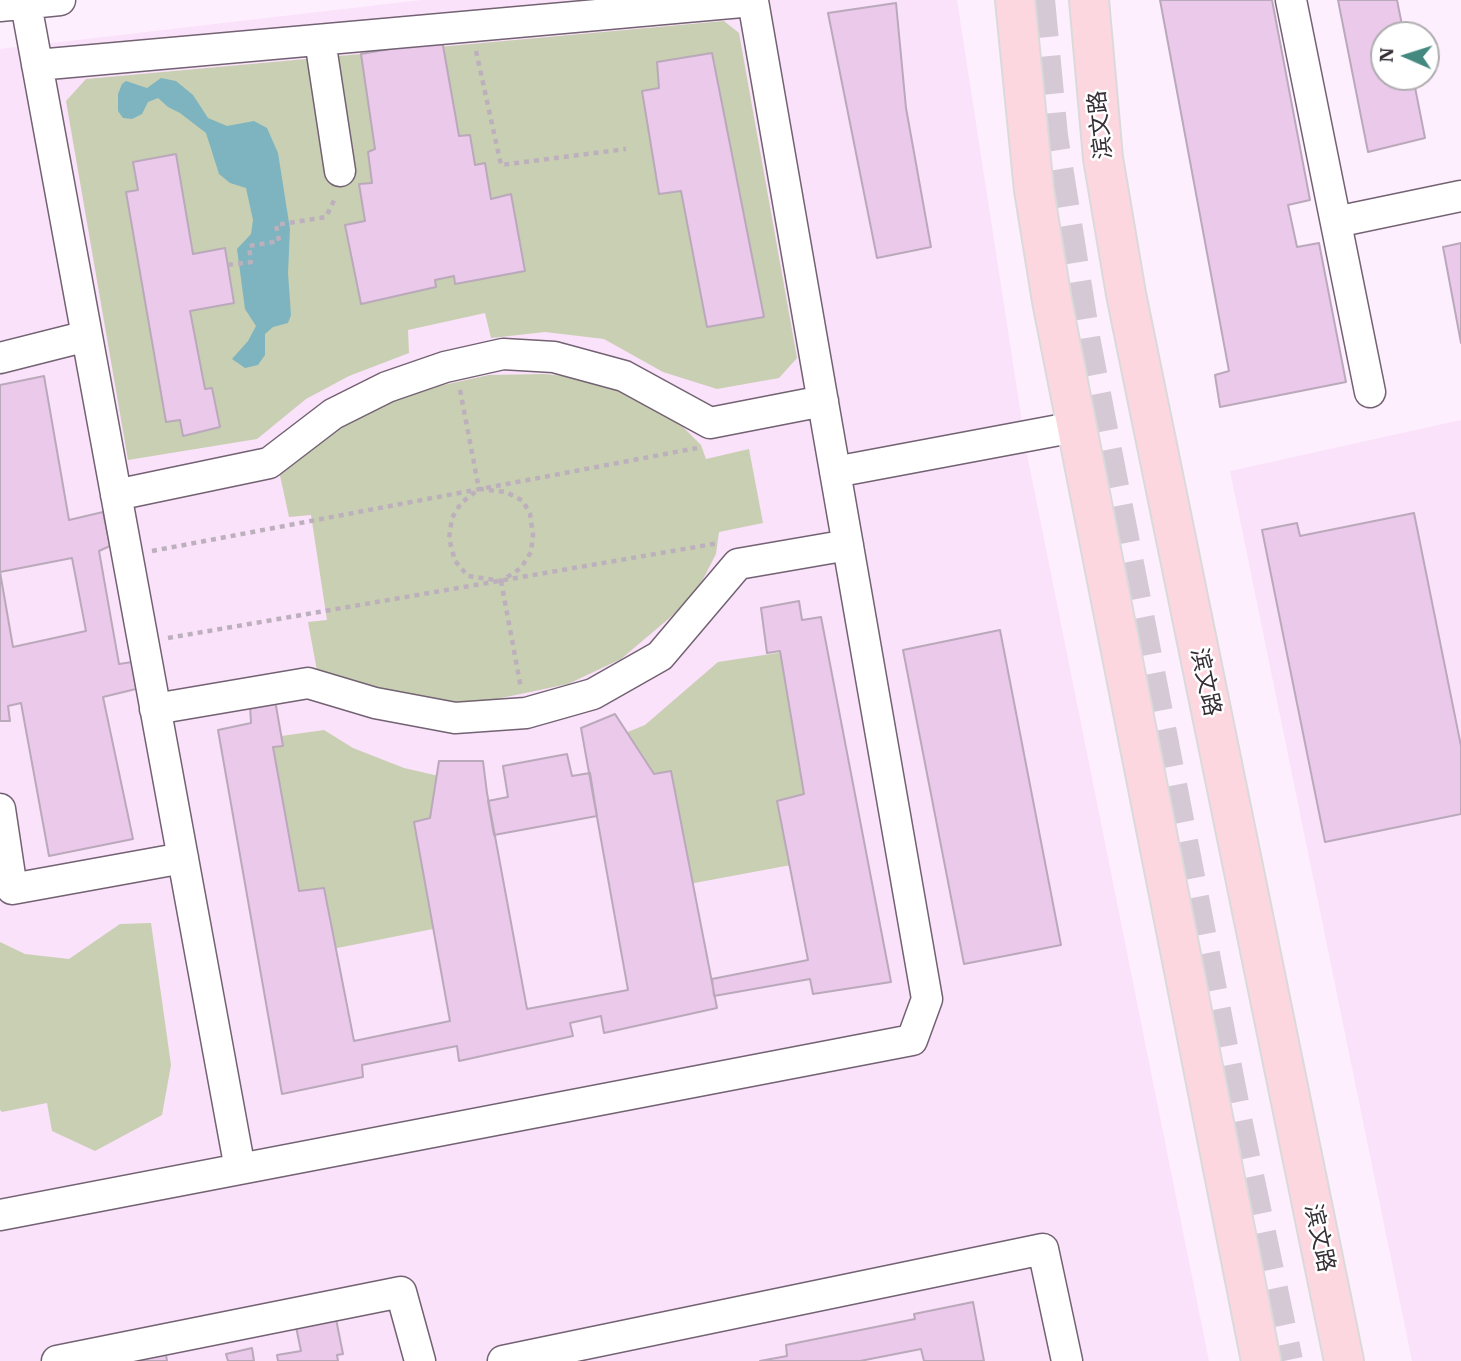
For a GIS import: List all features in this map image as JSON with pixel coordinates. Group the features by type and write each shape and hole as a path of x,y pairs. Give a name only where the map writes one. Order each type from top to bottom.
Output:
{"main road":[{"path":"1015,0 1040,229 1075,427 1261,1361"},
{"name":"滨文路","path":"1089,0 1103,158 1126,294 1344,1361"}],"street":[{"path":"60,0 13,5 37,65 240,1169"},
{"path":"1292,0 1370,392"},
{"path":"0,1215 912,1040 927,999 753,1 37,65"},
{"path":"320,40 340,171"},
{"path":"1336,222 1461,196"},
{"path":"0,358 87,336"},
{"path":"116,495 269,463 333,414 387,387 455,365 503,354 554,357 624,376 710,423 823,401"},
{"path":"835,472 1075,427"},
{"path":"155,709 308,683 375,703 454,718 526,713 593,694 660,656 738,564 848,545"},
{"path":"0,809 4,865 12,889 183,858"},
{"path":"503,1361 1043,1249 1067,1361"},
{"path":"57,1361 401,1292 420,1361"}],"path":[{"path":"471,26 501,165 626,149"},
{"path":"230,265 251,262 249,246 279,242 276,225 326,217 339,190 340,171"},
{"path":"455,365 479,489"},
{"path":"127,556 709,445"},
{"path":"479,489 506,492 523,501 530,514 533,535 531,552 521,568 500,581 468,576 456,561 449,538 452,518 461,503 479,489"},
{"path":"143,642 721,543"},
{"path":"500,581 526,713"}],"shaded area":[{"path":"421,0 957,0 1027,454 1209,1361 0,1361 0,49"},
{"path":"1461,420 1461,1361 1412,1361 1230,471"}],"green space":[{"path":"724,21 739,33 797,358 779,378 717,389 663,372 604,339 545,332 491,338 485,313 408,330 409,353 349,376 306,399 257,439 128,460 66,101 86,79"},
{"path":"544,374 594,379 650,402 681,425 701,445 706,459 749,449 763,523 719,532 716,554 700,585 673,615 621,659 568,684 468,705 414,699 318,676 308,622 327,620 311,515 289,517 279,471 340,421 416,391 489,375"},
{"path":"797,650 823,859 646,892 613,738 645,725 718,662"},
{"path":"324,730 353,748 404,768 452,779 468,922 297,956 253,740"},
{"path":"151,923 171,1065 162,1115 95,1151 52,1131 47,1103 2,1112 0,942 25,954 69,959 120,924"}],"water":[{"path":"161,78 176,81 193,95 208,118 227,126 254,121 267,128 278,153 290,229 288,273 291,315 288,323 273,327 265,334 265,355 258,365 245,368 232,359 248,341 256,326 245,309 237,249 251,234 253,220 246,188 230,183 219,174 206,133 158,98 148,102 142,114 132,119 123,118 118,111 118,94 122,84 126,81 147,88"}],"building":[{"path":"1160,0 1272,0 1310,200 1288,205 1297,247 1319,243 1346,382 1220,407 1215,375 1229,371"},
{"path":"1338,0 1397,0 1401,21 1370,21 1370,91 1416,91 1425,138 1368,152"},
{"path":"896,3 906,108 931,247 877,258 828,13"},
{"path":"442,40 459,136 470,135 475,165 485,163 491,199 511,194 525,271 455,284 454,276 435,280 436,287 361,304 345,225 365,221 359,184 372,183 368,152 375,149 361,54"},
{"path":"712,53 764,317 707,327 681,191 659,194 642,91 659,88 657,62"},
{"path":"176,154 193,254 225,248 234,303 190,311 205,389 212,388 220,427 183,436 180,420 166,422 126,192 138,190 133,162"},
{"path":"1461,243 1461,343 1443,247"},
{"path":"44,376 69,520 103,512 110,546 99,551 119,664 132,662 136,689 103,697 133,839 49,856 21,703 8,706 10,721 0,721 0,385"},
{"path":"1414,513 1461,746 1461,814 1325,842 1262,530 1297,523 1300,536"},
{"path":"72,558 86,631 13,647 0,572"},
{"path":"799,601 802,620 821,617 891,982 813,994 810,979 714,996 712,979 808,960 777,801 804,794 780,651 767,653 761,608"},
{"path":"1000,630 1061,945 964,964 903,650"},
{"path":"275,700 283,746 273,747 299,891 324,888 354,1041 450,1021 414,822 430,818 439,761 483,761 527,1009 628,990 581,728 615,714 654,774 671,771 717,1008 604,1033 601,1016 570,1023 573,1036 459,1061 457,1046 362,1065 363,1077 282,1094 218,730 251,723 250,705"},
{"path":"567,754 572,776 590,773 597,816 494,835 488,801 508,797 503,766"},
{"path":"973,1302 984,1361 924,1361 921,1349 860,1361 760,1361 787,1356 786,1345 915,1319 914,1314"},
{"path":"335,1314 343,1354 337,1355 338,1361 278,1361 277,1355 301,1351 295,1322"},
{"path":"252,1348 254,1361 228,1361 226,1354"},
{"path":"165,1349 167,1361 123,1361"}],"tunnel":[{"path":"1036,0 1049,136 1082,343 1234,1124 1284,1361"}]}
